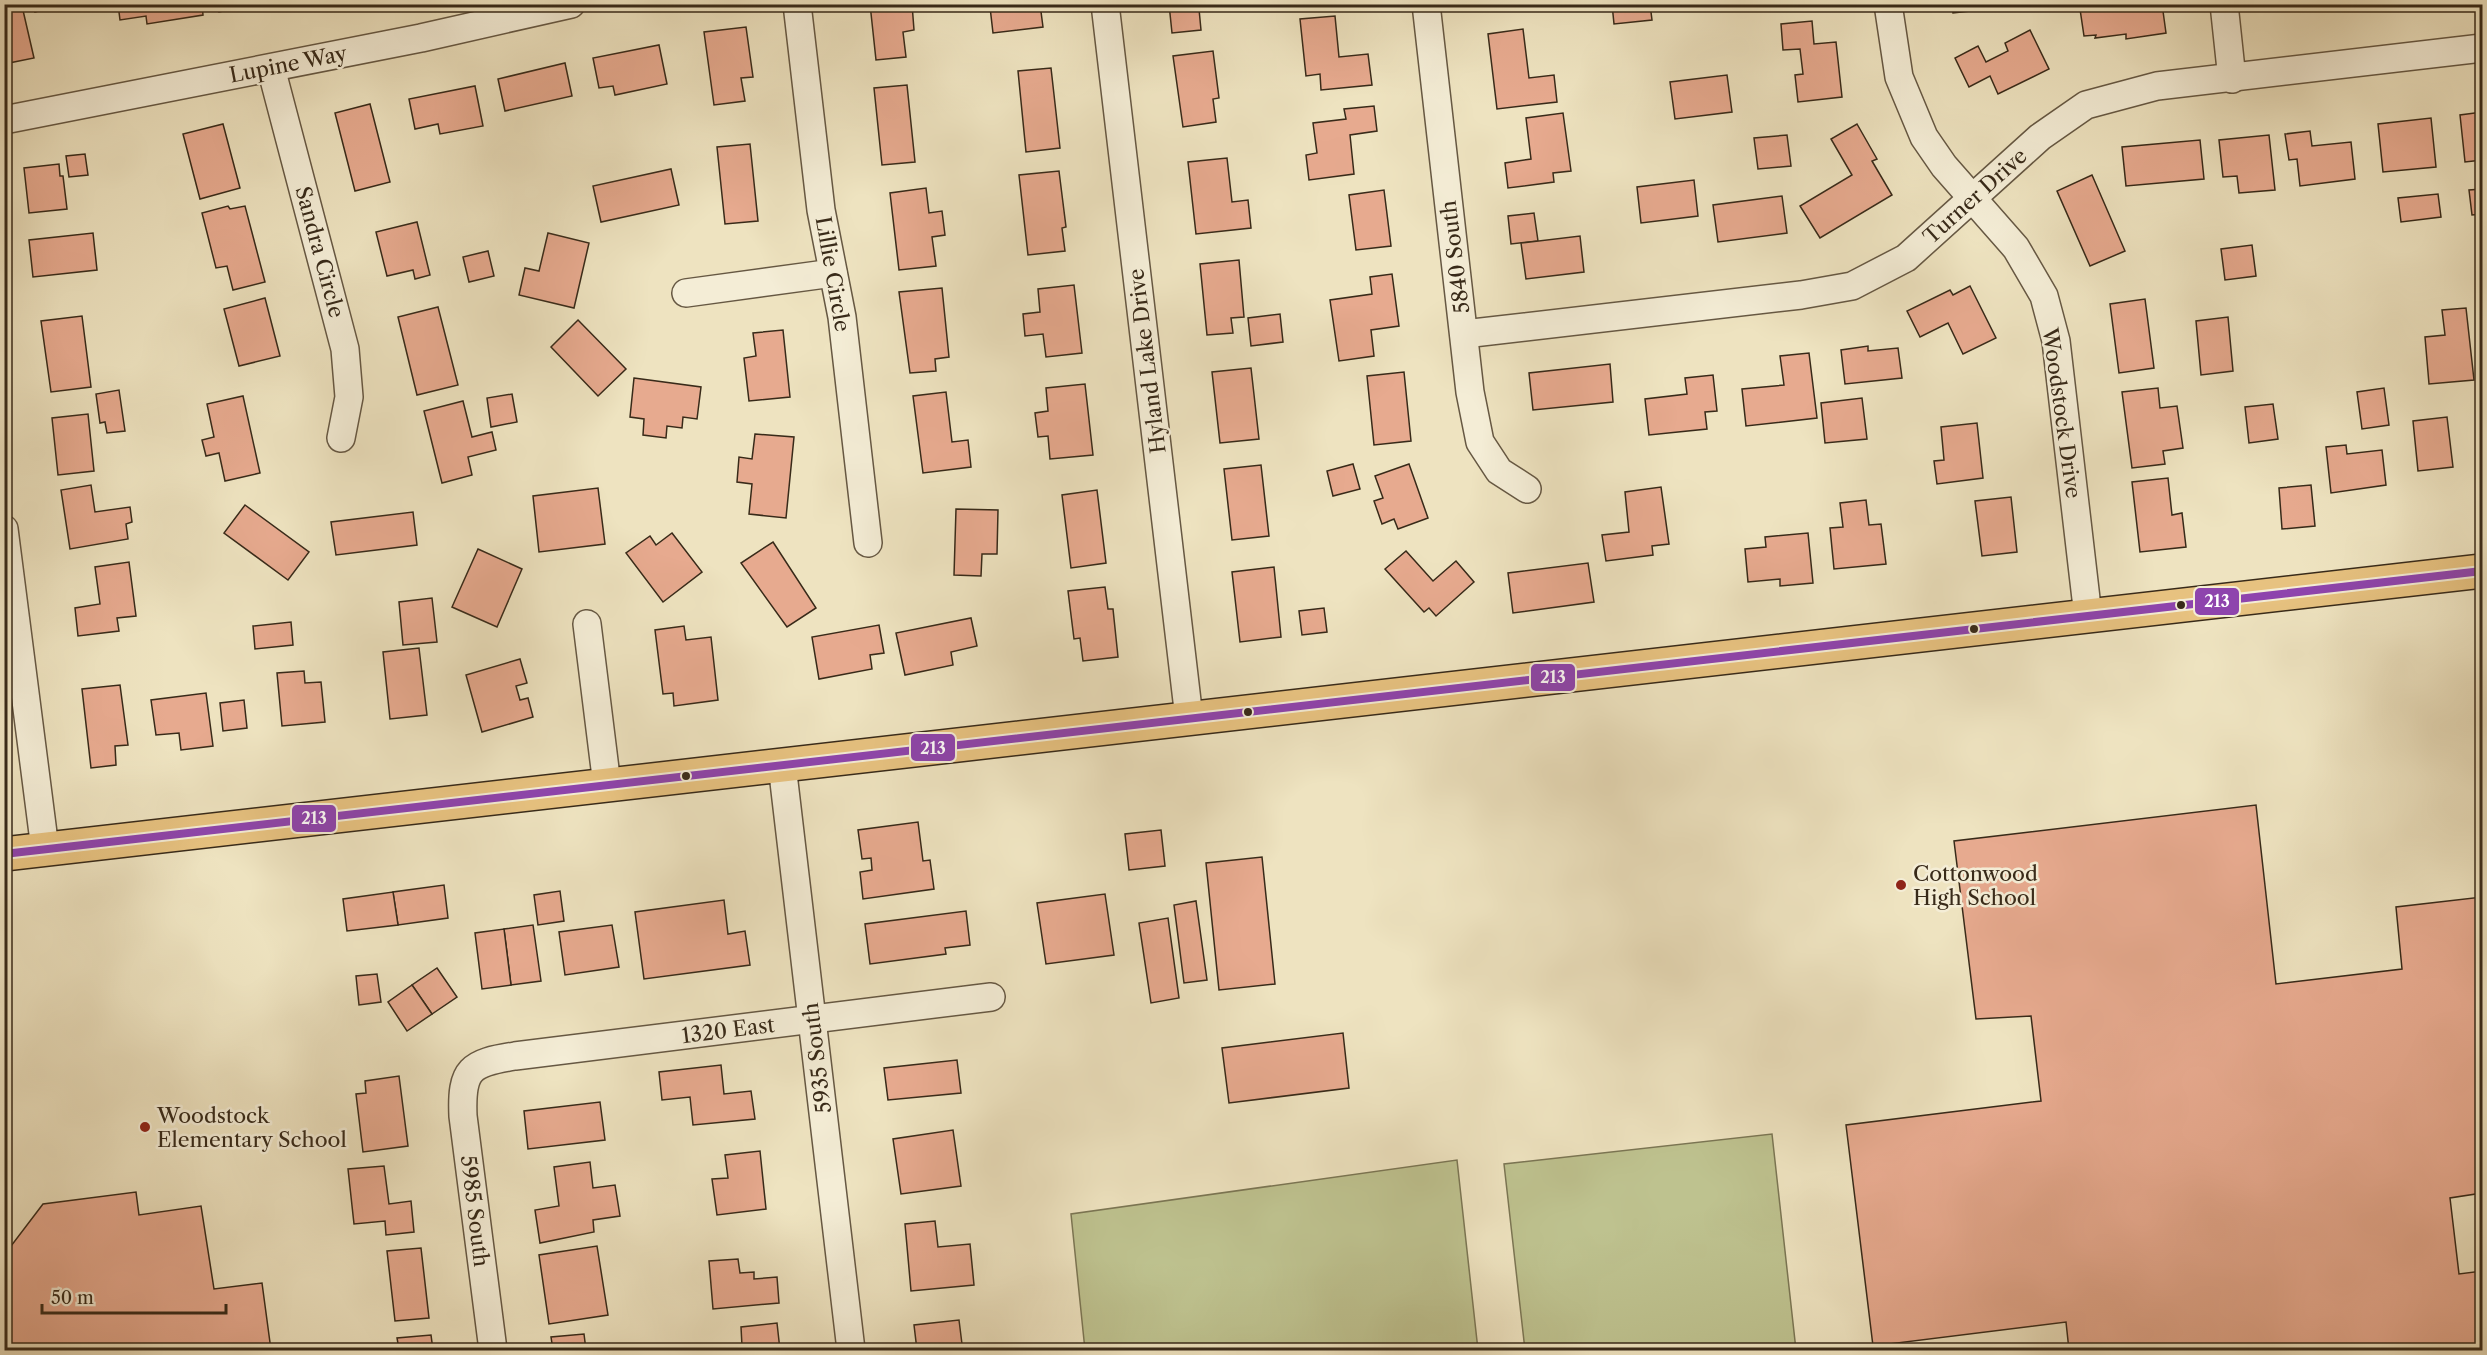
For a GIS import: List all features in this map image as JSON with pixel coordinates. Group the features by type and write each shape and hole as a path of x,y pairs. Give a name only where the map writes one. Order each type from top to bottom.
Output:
{"main road":[{"path":"4,854 2482,571"}],"street":[{"name":"Lupine Way","path":"4,120 271,68 571,4"},
{"name":"Lillie Circle","path":"798,4 821,210 842,316 868,543"},
{"name":"Hyland Lake Drive","path":"1105,4 1189,718"},
{"name":"5840 South","path":"1426,4 1470,392 1480,442 1499,471 1527,489"},
{"name":"Woodstock Drive","path":"1888,4 1899,77 1924,137 1944,166 1975,198 2016,248 2044,296 2056,341 2088,616"},
{"path":"2224,4 2232,79"},
{"name":"Turner Drive","path":"1464,334 1802,295 1852,286 1906,258 2040,137 2086,105 2119,94 2157,86 2482,48"},
{"name":"Sandra Circle","path":"271,68 345,349 349,397 341,438"},
{"path":"686,293 833,273"},
{"path":"4,529 45,849"},
{"path":"587,624 607,785"},
{"name":"5935 South","path":"782,765 851,1350"},
{"name":"1320 East","path":"468,1072 480,1063 515,1056 991,997"},
{"name":"5985 South","path":"468,1072 462,1092 463,1116 493,1350"}],"green space":[{"path":"1772,1134 1796,1350 1525,1350 1504,1164"},
{"path":"1457,1160 1478,1350 1085,1350 1071,1214"}],"building":[{"path":"33,4 63,4 35,12"},
{"path":"118,4 202,4 203,15 147,24 146,16 120,20"},
{"path":"217,4 250,4 250,6 219,12"},
{"path":"304,4 342,4 306,11"},
{"path":"870,4 912,4 914,30 903,32 906,57 876,60"},
{"path":"1004,4 1040,4 1043,27 993,33 990,7"},
{"path":"1169,4 1209,4 1209,8 1199,9 1201,30 1172,33"},
{"path":"1512,4 1548,4 1548,5 1513,10"},
{"path":"1612,4 1650,4 1652,20 1614,24"},
{"path":"1952,4 1988,4 1988,9 1953,13"},
{"path":"2111,4 2162,4 2166,33 2126,39 2126,34 2095,38 2096,35 2084,36 2080,9"},
{"path":"2282,4 2317,4 2317,5 2283,9"},
{"path":"22,6 34,58 4,64 4,10"},
{"path":"1335,16 1339,57 1368,54 1372,85 1321,90 1320,74 1306,76 1300,19"},
{"path":"1812,21 1814,44 1836,42 1842,97 1798,102 1795,75 1803,74 1800,49 1783,50 1781,24"},
{"path":"746,27 753,77 741,78 745,101 714,105 704,32"},
{"path":"1523,29 1529,78 1554,75 1557,102 1497,109 1488,34"},
{"path":"2030,30 2049,69 1998,94 1990,76 1969,87 1955,58 1978,46 1986,62 2008,51 2005,43"},
{"path":"659,45 667,84 615,95 613,86 599,88 593,58"},
{"path":"1213,51 1219,98 1213,99 1216,122 1183,127 1173,56"},
{"path":"565,63 572,96 505,111 498,79"},
{"path":"1051,68 1060,148 1026,152 1018,71"},
{"path":"1727,75 1732,112 1675,119 1670,82"},
{"path":"907,85 915,162 882,165 874,88"},
{"path":"475,86 483,126 440,134 438,124 415,129 409,99"},
{"path":"370,104 390,182 355,191 335,113"},
{"path":"1374,106 1377,131 1350,135 1354,174 1309,180 1306,155 1317,153 1313,123 1346,119 1344,109"},
{"path":"2482,112 2482,160 2465,162 2460,115"},
{"path":"1563,113 1571,171 1553,173 1554,182 1508,188 1505,163 1531,159 1526,118"},
{"path":"2431,118 2436,167 2383,172 2378,124"},
{"path":"223,124 240,188 200,199 183,134"},
{"path":"1857,124 1877,159 1872,161 1892,195 1820,238 1800,206 1852,175 1831,139"},
{"path":"2310,131 2312,146 2351,142 2355,179 2300,186 2297,159 2289,160 2285,134"},
{"path":"1787,135 1791,166 1758,169 1754,138"},
{"path":"2269,135 2275,190 2239,193 2237,176 2223,177 2219,140"},
{"path":"2200,140 2204,179 2126,186 2122,147"},
{"path":"750,144 758,221 725,224 717,147"},
{"path":"85,154 88,175 69,177 66,156"},
{"path":"1227,158 1232,202 1248,200 1251,228 1196,234 1188,162"},
{"path":"59,164 60,176 63,176 67,209 29,213 24,168"},
{"path":"671,169 679,205 601,222 593,186"},
{"path":"1059,171 1066,227 1062,228 1065,251 1028,255 1019,175"},
{"path":"2092,175 2125,251 2090,266 2057,191"},
{"path":"1694,180 1698,216 1641,223 1637,187"},
{"path":"926,188 929,213 942,211 945,235 932,237 936,266 899,270 890,193"},
{"path":"2482,189 2482,214 2472,215 2469,190"},
{"path":"1384,190 1391,246 1356,250 1349,195"},
{"path":"2438,194 2441,217 2401,222 2398,198"},
{"path":"1782,196 1787,233 1718,242 1713,205"},
{"path":"228,206 230,209 245,206 265,282 233,290 227,266 216,268 202,213"},
{"path":"1534,213 1538,241 1511,244 1508,216"},
{"path":"417,222 430,275 415,279 413,270 387,276 376,232"},
{"path":"93,233 97,270 33,277 29,240"},
{"path":"548,233 589,243 574,308 519,295 525,268 539,271"},
{"path":"1580,236 1584,272 1526,279 1521,243"},
{"path":"2252,245 2256,276 2225,280 2221,249"},
{"path":"488,251 494,276 469,282 463,257"},
{"path":"1239,260 1244,317 1231,318 1233,333 1207,335 1200,264"},
{"path":"1392,274 1399,326 1371,330 1374,356 1339,361 1330,300 1372,294 1370,277"},
{"path":"1074,285 1082,353 1046,357 1043,334 1025,336 1023,314 1040,312 1038,289"},
{"path":"1970,286 1996,338 1963,354 1948,323 1920,337 1907,311 1950,290 1953,295"},
{"path":"942,288 949,357 935,359 936,371 910,373 899,292"},
{"path":"265,298 280,356 239,366 224,309"},
{"path":"2145,299 2154,368 2119,373 2110,304"},
{"path":"438,307 458,385 417,395 398,317"},
{"path":"2466,308 2474,380 2429,384 2425,337 2445,335 2442,310"},
{"path":"1280,314 1283,342 1251,346 1248,318"},
{"path":"82,316 91,387 51,392 41,321"},
{"path":"2228,317 2233,371 2201,375 2196,321"},
{"path":"578,320 626,369 598,396 551,347"},
{"path":"783,330 790,397 749,401 744,358 756,356 753,333"},
{"path":"1868,346 1868,351 1898,348 1902,378 1845,384 1841,350"},
{"path":"1809,353 1817,418 1746,426 1742,389 1784,385 1780,356"},
{"path":"1610,364 1613,402 1533,410 1529,373"},
{"path":"1251,368 1259,439 1220,443 1212,372"},
{"path":"1404,372 1411,441 1374,445 1367,376"},
{"path":"1713,375 1717,411 1705,412 1707,429 1649,435 1645,399 1687,394 1685,378"},
{"path":"634,378 701,387 697,419 683,417 682,428 667,426 666,438 643,435 644,419 630,417"},
{"path":"1085,384 1093,455 1050,459 1048,436 1038,437 1035,413 1048,411 1046,388"},
{"path":"2158,388 2160,408 2177,406 2183,448 2163,451 2165,464 2132,468 2122,392"},
{"path":"2384,388 2389,425 2362,429 2357,392"},
{"path":"119,390 125,431 107,433 105,422 100,423 96,394"},
{"path":"946,392 952,442 968,440 971,467 923,473 913,396"},
{"path":"512,394 517,422 491,427 487,398"},
{"path":"243,396 260,473 225,481 219,453 206,456 202,440 214,437 207,404"},
{"path":"1862,398 1867,439 1825,443 1821,403"},
{"path":"463,401 472,437 492,432 496,450 468,457 472,475 442,483 424,411"},
{"path":"2273,404 2278,439 2249,443 2245,407"},
{"path":"88,414 94,471 58,475 52,418"},
{"path":"2447,417 2453,467 2418,471 2413,421"},
{"path":"1977,423 1983,478 1937,484 1934,461 1944,460 1941,427"},
{"path":"755,434 794,437 786,518 749,514 752,484 737,482 739,457 752,459"},
{"path":"2346,445 2347,454 2382,450 2386,485 2331,493 2326,447"},
{"path":"1353,464 1360,489 1333,496 1327,471"},
{"path":"1409,464 1428,518 1398,529 1394,519 1382,524 1374,501 1383,498 1375,476"},
{"path":"1261,465 1269,536 1232,540 1224,469"},
{"path":"2168,478 2172,515 2182,513 2186,547 2140,552 2132,482"},
{"path":"91,485 95,512 130,507 132,522 126,524 128,539 70,549 61,490"},
{"path":"2311,485 2315,526 2282,529 2279,488"},
{"path":"1661,487 1669,544 1652,546 1653,555 1606,561 1602,535 1629,532 1625,492"},
{"path":"598,488 605,544 539,552 533,496"},
{"path":"1097,490 1106,563 1071,568 1062,495"},
{"path":"2011,497 2017,552 1982,556 1975,501"},
{"path":"1866,500 1869,525 1881,524 1886,564 1834,569 1830,528 1843,527 1840,503"},
{"path":"245,505 309,552 288,580 224,533"},
{"path":"956,509 998,510 997,554 982,554 981,576 954,575"},
{"path":"413,512 417,545 336,555 331,522"},
{"path":"672,533 702,572 663,602 626,553 650,536 656,545"},
{"path":"1808,533 1813,583 1780,586 1780,579 1748,582 1745,549 1766,547 1765,537"},
{"path":"773,542 816,608 787,627 741,563"},
{"path":"478,549 522,569 497,627 452,607"},
{"path":"1406,551 1433,581 1456,561 1474,582 1436,616 1429,608 1424,612 1385,569"},
{"path":"129,562 136,616 117,618 119,631 78,636 75,608 100,604 95,567"},
{"path":"1588,563 1594,602 1513,613 1508,573"},
{"path":"1274,567 1281,637 1240,642 1232,572"},
{"path":"1105,587 1108,609 1113,609 1118,657 1083,661 1080,638 1074,639 1068,591"},
{"path":"432,598 437,642 403,645 399,602"},
{"path":"1324,608 1327,632 1302,635 1299,611"},
{"path":"971,618 977,646 951,652 953,665 905,675 896,633"},
{"path":"291,622 293,645 255,649 253,626"},
{"path":"879,625 884,653 870,655 872,669 819,679 812,637"},
{"path":"684,626 686,640 711,637 718,700 674,706 673,693 663,694 655,630"},
{"path":"419,648 427,715 390,719 383,652"},
{"path":"520,659 527,683 516,686 520,700 528,698 533,717 482,732 466,675"},
{"path":"304,671 305,683 321,682 325,722 282,726 277,673"},
{"path":"120,685 128,745 115,746 116,765 91,768 82,689"},
{"path":"206,693 213,746 181,750 179,733 156,735 151,700"},
{"path":"244,700 247,728 223,731 220,703"},
{"name":"Cottonwood High School","path":"2256,805 2276,984 2402,969 2396,907 2482,897 2482,1193 2450,1198 2459,1274 2482,1271 2482,1350 2069,1350 2066,1322 1873,1346 1846,1125 2041,1101 2031,1016 1976,1019 1954,841"},
{"path":"918,822 923,861 930,860 934,889 863,899 860,872 872,870 871,858 862,859 858,830"},
{"path":"1161,830 1165,866 1129,870 1125,834"},
{"path":"1262,857 1275,984 1219,990 1206,863"},
{"path":"444,885 448,918 398,925 393,892"},
{"path":"560,891 564,921 538,925 534,895"},
{"path":"393,892 398,925 347,931 343,899"},
{"path":"1105,894 1114,955 1046,964 1037,903"},
{"path":"724,900 728,934 745,931 750,965 644,979 635,912"},
{"path":"1196,901 1207,980 1184,983 1174,905"},
{"path":"966,911 970,945 945,948 946,954 870,964 865,924"},
{"path":"1168,918 1179,998 1151,1003 1139,923"},
{"path":"533,925 541,981 511,985 504,929"},
{"path":"612,925 619,967 565,975 559,932"},
{"path":"504,929 511,985 482,989 475,933"},
{"path":"437,968 457,997 432,1014 412,985"},
{"path":"377,974 381,1002 359,1005 356,976"},
{"path":"412,985 432,1014 407,1031 388,1002"},
{"path":"1343,1033 1349,1088 1229,1103 1222,1048"},
{"path":"957,1060 961,1093 888,1100 884,1068"},
{"path":"721,1065 724,1094 751,1091 755,1119 693,1125 690,1097 662,1100 659,1072"},
{"path":"399,1076 408,1146 363,1152 356,1094 366,1093 365,1081"},
{"path":"600,1102 605,1140 528,1149 524,1111"},
{"path":"953,1130 961,1186 901,1194 893,1139"},
{"path":"760,1151 766,1209 717,1215 712,1179 728,1178 725,1155"},
{"path":"590,1162 593,1188 615,1185 620,1216 593,1220 594,1232 540,1243 535,1210 559,1206 554,1167"},
{"path":"384,1166 389,1204 411,1201 414,1232 386,1235 385,1221 354,1224 348,1169"},
{"path":"136,1192 139,1215 201,1206 214,1289 262,1283 271,1350 4,1350 4,1251 5,1254 43,1204"},
{"path":"935,1221 938,1247 970,1244 974,1285 911,1291 905,1224"},
{"path":"597,1246 608,1315 549,1324 539,1255"},
{"path":"421,1248 429,1318 395,1321 387,1251"},
{"path":"738,1259 740,1273 754,1272 754,1279 777,1277 779,1303 713,1309 709,1261"},
{"path":"959,1320 962,1344 949,1346 949,1350 917,1350 914,1325"},
{"path":"777,1323 780,1350 728,1350 728,1347 742,1346 741,1327"},
{"path":"584,1334 586,1350 553,1350 551,1337"},
{"path":"431,1335 433,1350 389,1350 399,1349 397,1338"}],"transit line":[{"name":"213","path":"4,854 2482,571"}],"place":[{"name":"Cottonwood High School","path":"1901,885"},
{"name":"Woodstock Elementary School","path":"145,1127"}]}
